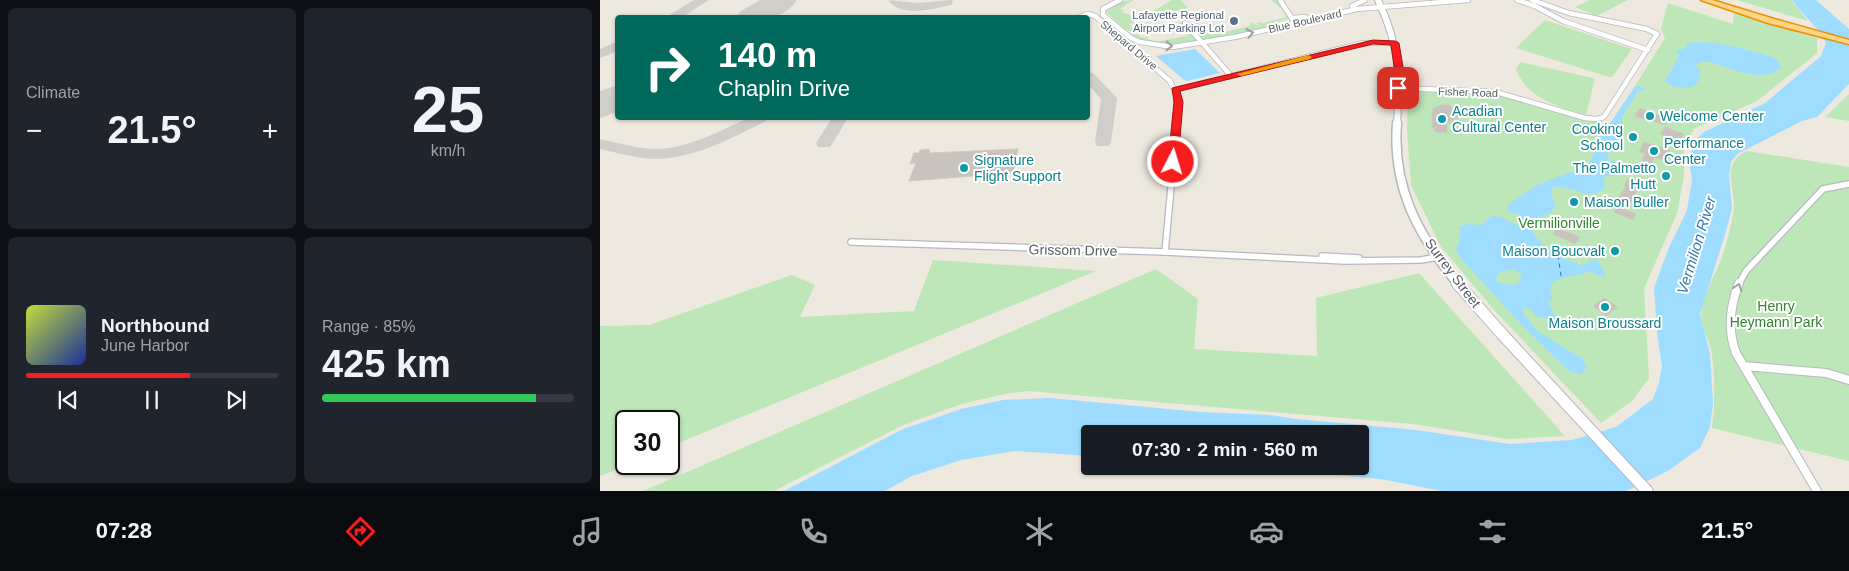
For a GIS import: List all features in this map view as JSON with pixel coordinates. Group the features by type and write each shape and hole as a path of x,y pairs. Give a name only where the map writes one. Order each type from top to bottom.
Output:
{"highway":[{"path":"1705,0 1849,42"},
{"path":"1724,0 1782,18 1849,35"}],"street":[{"name":"Blue Boulevard","path":"1118,0 1105,7 1102,12 1131,38 1140,42 1165,47 1202,43 1379,3"},
{"path":"1280,0 1293,18 1288,24"},
{"name":"Blue Boulevard","path":"1352,6 1365,0"},
{"path":"1379,3 1468,0"},
{"path":"1516,0 1535,6 1563,21 1648,50"},
{"name":"Fisher Road","path":"1398,88 1496,92 1582,117 1597,119 1605,115 1657,36 1652,30 1569,13 1532,0"},
{"name":"Blue Boulevard","path":"1293,18 1352,6 1379,3"},
{"name":"Surrey Street","path":"1379,3 1395,43 1399,67 1395,155 1399,177 1414,216 1438,258 1474,303 1643,487"},
{"name":"Shepard Drive","path":"1085,15 1095,16 1163,74 1175,90"},
{"path":"1185,23 1231,76"},
{"path":"1165,252 1178,102 1175,90 1363,43 1395,43"},
{"path":"1817,491 1744,366 1732,342 1730,327 1740,279 1823,189 1849,184"},
{"name":"Grissom Drive","path":"851,242 1295,257 1338,256 1384,261 1438,258"},
{"path":"1744,366 1826,373 1849,380"}],"green space":[{"path":"1134,0 1119,9 1133,16 1134,23 1129,24 1136,33 1125,29 1106,12 1122,1"},
{"path":"1172,0 1181,0 1188,8 1142,18 1141,21 1135,20 1138,16 1143,17"},
{"path":"1271,0 1278,0 1291,18 1266,25 1291,20 1248,32 1203,40 1190,26 1198,22 1200,25 1196,27 1203,34 1208,33 1211,35 1250,26 1249,24 1253,23 1261,27 1256,22 1263,23 1287,17 1281,8"},
{"path":"1590,0 1628,0 1597,16 1575,7"},
{"path":"1737,0 1791,0 1808,21"},
{"name":"Vermilionville","path":"1668,3 1733,24 1734,13 1817,38 1817,53 1757,101 1694,129 1684,147 1684,176 1677,213 1644,289 1649,378 1632,401 1601,423 1495,311 1441,247 1411,185 1407,130 1408,94 1414,94 1414,90 1495,93 1602,124 1610,123 1629,106 1635,86 1665,38 1661,29"},
{"path":"1193,19 1185,22 1199,41 1164,45 1146,42 1131,34 1137,34 1155,42 1186,36 1188,34 1179,23"},
{"path":"1545,20 1632,49 1612,77 1609,77 1516,48"},
{"path":"1520,62 1595,79 1586,115 1545,100 1528,88 1516,69"},
{"path":"1849,94 1849,121 1825,117"},
{"name":"Henry Heymann Park","path":"1747,151 1849,167 1849,461 1712,428 1714,401 1713,364 1701,314 1706,293 1723,255 1729,234 1734,208 1731,169 1739,156"},
{"path":"933,260 1096,271 680,442 680,410 615,410 615,470 600,476 600,326 649,325 792,275 815,285 800,317 914,311"},
{"path":"1156,269 1198,299 1194,349 1317,356 1316,298 1419,273 1565,436 1507,439 1413,424 1028,391 1005,394 962,404 903,425 774,491 643,491"}],"water":[{"name":"Vermilion River","path":"1792,0 1816,0 1849,29 1849,84 1817,117 1802,121 1737,154 1731,162 1729,175 1732,208 1700,314 1710,354 1713,403 1710,427 1700,448 1668,471 1626,491 1442,491 1381,479 1334,475 1369,475 1369,426 1416,430 1510,444 1572,440 1616,427 1653,399 1659,383 1662,366 1657,333 1654,288 1668,250 1687,210 1692,180 1690,166 1692,148 1698,137 1704,132 1765,103 1821,56 1826,43 1819,31"},
{"path":"1695,42 1737,47 1777,59 1781,68 1773,73 1756,75 1710,62 1702,62 1694,65 1700,69 1699,78 1691,87 1682,88 1668,84 1665,81 1679,55 1675,52 1686,48 1687,44"},
{"path":"1195,49 1220,73 1187,81 1156,56"},
{"path":"1635,86 1643,87 1647,90 1638,91 1622,117 1621,126 1616,132 1623,150 1608,153 1608,160 1617,162 1623,167 1620,174 1605,177 1603,180 1605,187 1594,194 1553,187 1551,192 1555,206 1552,212 1531,222 1532,230 1542,244 1558,255 1582,265 1596,258 1604,271 1605,278 1588,271 1580,275 1561,278 1552,283 1550,291 1553,299 1548,301 1553,313 1559,319 1555,321 1536,316 1530,309 1523,306 1522,311 1537,331 1583,359 1587,368 1580,374 1569,371 1523,326 1461,259 1456,249 1460,241 1459,227 1466,224 1481,225 1492,216 1501,217 1518,226 1522,222 1519,214 1507,212 1509,204 1539,184 1588,166 1603,134","holes":["1511,269 1521,274 1518,284 1510,285 1497,282 1496,277 1499,273"]},
{"path":"1050,398 1201,412 1270,415 1361,425 1081,425 1081,455 1015,451 961,460 912,476 885,491 784,491 903,429 961,409 1003,400"}],"building":[{"name":"Acadian Cultural Center","path":"1441,105 1449,105 1455,109 1475,111 1476,117 1463,115 1447,123 1447,133 1435,132 1435,128 1432,128 1432,112 1434,111 1432,109"},
{"name":"Welcome Center","path":"1640,108 1668,118 1665,125 1635,116"},
{"path":"1665,127 1684,134 1681,141 1660,134"},
{"name":"Performance Center","path":"1644,142 1670,150 1665,161 1654,157 1649,167 1640,164 1645,154 1639,152"},
{"name":"Signature Flight Support","path":"929,149 930,153 1018,149 1013,173 909,181 916,163 910,164 914,153"},
{"path":"1628,179 1641,184 1626,210 1636,214 1633,220 1614,212 1620,199 1618,198"},
{"path":"1557,227 1580,237 1575,244 1553,234"},
{"name":"Maison Broussard","path":"1604,298 1618,307 1606,316 1593,306"}],"ferry route":[{"path":"1558,255 1561,276"}],"taxiway":[{"path":"676,15 703,0"},
{"path":"894,0 898,4 910,6 947,2"},
{"path":"600,54 615,46"},
{"path":"1090,78 1109,98 1103,142"},
{"path":"600,144 658,154 685,150 756,120"},
{"path":"824,143 839,120"}],"runway":[{"path":"757,15 782,0"},
{"path":"600,106 615,98"}],"slow traffic":[{"path":"1241,74 1308,57"}],"place":[{"name":"Lafayette Regional Airport Parking Lot","path":"1234,21"},
{"name":"Welcome Center","path":"1650,116"},
{"name":"Acadian Cultural Center","path":"1442,119"},
{"name":"Cooking School","path":"1633,137"},
{"name":"Performance Center","path":"1654,151"},
{"name":"Signature Flight Support","path":"964,168"},
{"name":"The Palmetto Hutt","path":"1666,176"},
{"name":"Maison Buller","path":"1574,202"},
{"name":"Maison Boucvalt","path":"1615,251"},
{"name":"Maison Broussard","path":"1605,307"}],"route":[{"path":"1173,162 1178,102 1175,90 1373,42 1395,43 1400,73 1398,88"}]}
